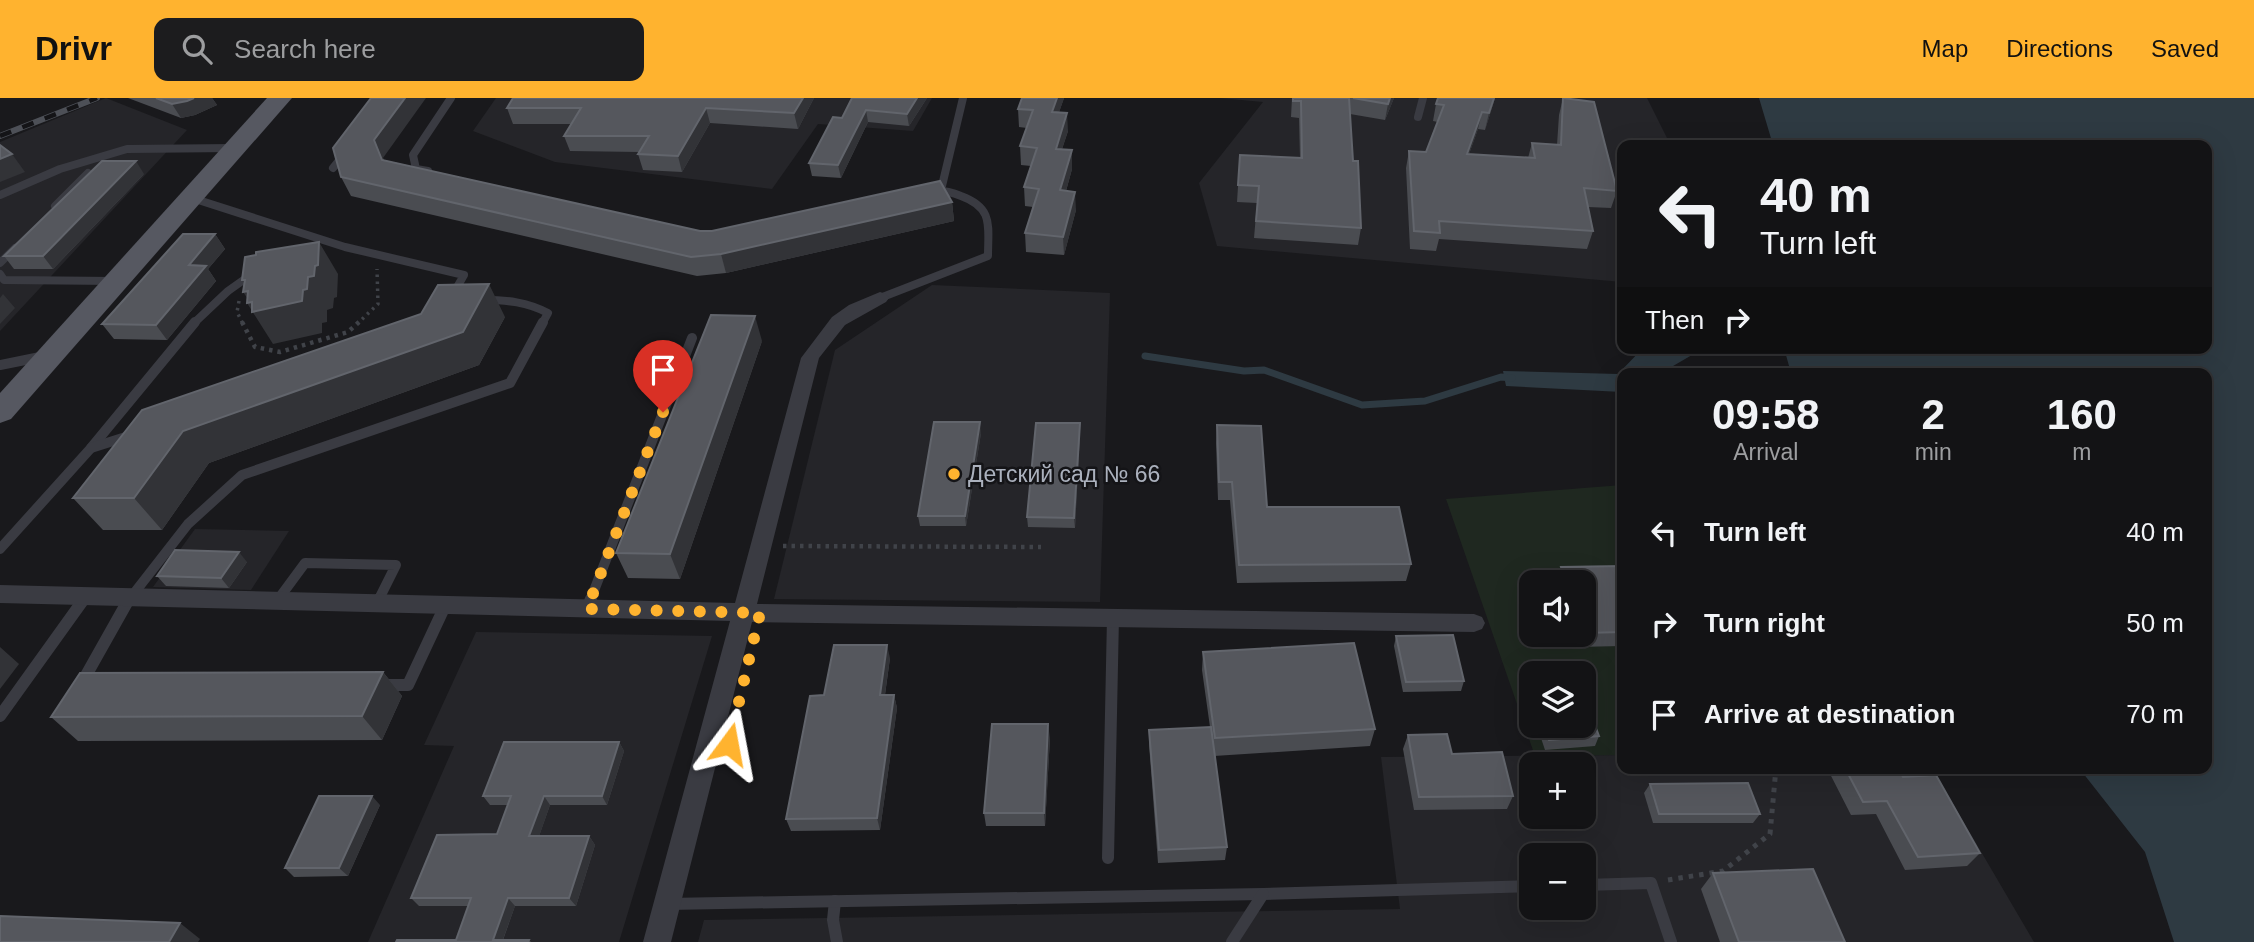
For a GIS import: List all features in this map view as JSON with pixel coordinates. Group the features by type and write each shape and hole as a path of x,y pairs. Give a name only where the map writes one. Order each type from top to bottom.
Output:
{"main road":[{"path":"0,412 280,98"}],"street":[{"path":"657,942 810,358 824,335 848,312 880,298"},
{"path":"0,594 742,612 1474,622"}],"lane":[{"path":"442,174 416,169 413,155 451,98"},
{"path":"941,190 963,98"},
{"path":"1418,117 1423,98"},
{"path":"0,195 60,169 127,149 236,148"},
{"path":"333,168 348,148"},
{"path":"49,213 88,173"},
{"path":"880,298 988,256 987,211 978,201 941,190 928,192"},
{"path":"192,198 326,241 464,275 449,302 461,301"},
{"path":"304,248 326,241"},
{"path":"0,263 19,243"},
{"path":"0,549 91,449 186,332 232,287 263,267"},
{"path":"0,274 4,280 118,281"},
{"path":"98,679 84,678 130,598 188,524 242,475 510,383 548,313 534,305 507,300 473,300"},
{"path":"587,609 692,338"},
{"path":"0,365 51,355"},
{"path":"91,449 143,431"},
{"path":"277,601 305,563 396,565 377,603"},
{"path":"0,716 86,596"},
{"path":"367,684 408,685 445,606"},
{"path":"1108,858 1113,617"},
{"path":"1596,885 1651,883 1671,942"},
{"path":"667,904 1263,894 1519,886"},
{"path":"1232,942 1263,894"},
{"path":"835,901 833,920 837,942"}],"path":[{"path":"244,279 237,312 255,347 279,352 348,332 378,304 376,255"},
{"path":"777,546 1041,547"},
{"path":"1651,883 1723,871 1770,834 1775,774"}],"shaded area":[{"path":"106,98 187,130 0,331 0,142"},
{"path":"496,98 932,98 913,131 818,124 772,189 555,162 473,131"},
{"path":"1220,98 1647,98 1668,140 1617,140 1617,282 1217,246 1199,183 1263,102"},
{"path":"1759,98 2254,98 2254,942 2174,942 2145,852 2084,774 2212,774 2212,368 1790,368 1786,354 2212,354 2212,140 1772,140"},
{"name":"Детский сад № 66","path":"932,285 1110,293 1100,602 774,599 835,350"},
{"path":"1637,354 1694,354 1670,368 1624,368"},
{"path":"1503,371 1617,374 1617,392 1506,386"},
{"path":"1617,485 1617,755 1596,755 1596,752 1534,752 1529,738 1596,738 1596,661 1519,661 1519,710 1446,499"},
{"path":"195,529 289,531 251,590 153,587"},
{"path":"476,632 712,636 619,942 368,942 454,746 424,745"},
{"path":"1596,755 1617,755 1617,774 1936,774 2034,942 698,942 704,920 1400,909 1381,757 1519,756 1519,829 1596,829"}],"building":[{"path":"156,98 194,98 172,104"},
{"path":"371,98 405,98 374,140 382,160 700,231 712,231 940,181 952,202 721,254 691,257 341,177 333,148"},
{"path":"513,98 803,98 794,113 706,108 678,156 638,154 649,136 564,136 581,108 507,108"},
{"path":"852,98 917,98 907,114 866,110 838,165 809,163 833,117 842,118"},
{"path":"1022,98 1057,98 1052,112 1067,113 1056,149 1072,150 1060,190 1075,192 1063,237 1025,233 1039,189 1024,187 1037,148 1020,146 1033,110 1018,109"},
{"path":"1293,98 1349,98 1353,161 1358,161 1361,228 1256,221 1259,186 1238,185 1240,155 1302,158 1301,101 1293,101"},
{"path":"1353,98 1390,98 1388,104"},
{"path":"1438,98 1494,98 1489,113 1482,112 1467,154 1535,158 1532,143 1561,145 1563,98 1594,102 1617,191 1584,188 1593,231 1439,221 1440,233 1414,231 1409,151 1426,152 1444,105 1436,104"},
{"path":"0,145 12,154 0,159"},
{"path":"102,161 136,161 43,256 4,256"},
{"path":"183,234 215,234 189,265 206,266 156,325 102,324"},
{"path":"319,242 318,265 315,266 314,276 308,277 302,301 252,312 252,302 247,303 248,291 243,292 245,257 256,255 256,252"},
{"path":"489,284 463,332 183,431 134,498 73,498 142,410 421,314 438,285"},
{"path":"711,315 755,316 670,554 616,553"},
{"path":"934,422 980,422 965,516 918,516"},
{"path":"1036,423 1080,423 1074,518 1027,517"},
{"path":"1217,425 1261,426 1267,507 1399,507 1411,564 1239,565 1232,482 1219,482"},
{"path":"175,550 239,552 221,578 157,576"},
{"path":"1617,566 1617,632 1596,633 1596,570 1562,570 1561,567"},
{"path":"1453,635 1464,681 1406,682 1396,636"},
{"path":"1354,643 1375,729 1215,738 1203,652"},
{"path":"834,645 887,645 880,695 894,695 877,818 786,819 810,696 824,695"},
{"path":"383,672 362,716 51,717 80,673"},
{"path":"992,724 1048,724 1044,813 984,813"},
{"path":"1211,727 1227,847 1159,850 1149,730"},
{"path":"1447,734 1452,754 1502,752 1513,796 1419,797 1408,735"},
{"path":"504,742 619,742 602,796 544,796 529,836 589,836 569,898 508,898 493,940 529,940 528,942 396,942 456,940 471,898 411,898 437,835 497,834 511,796 483,796"},
{"path":"1848,774 1901,774 1903,777 1936,775 1980,853 1918,857 1887,801 1863,802"},
{"path":"1748,783 1760,814 1659,814 1650,784"},
{"path":"319,796 372,796 339,868 285,868"},
{"path":"1813,869 1845,942 1739,942 1713,873"},
{"path":"0,916 180,923 169,942 0,942"}],"waterway":[{"path":"1145,356 1244,371 1264,370 1362,405 1425,401 1501,377 1512,378"}],"railway":[{"path":"0,136 97,98"}],"place":[{"name":"Детский сад № 66","path":"954,474"}],"route":[{"path":"663,412 587,609 760,613 729,744"}]}
